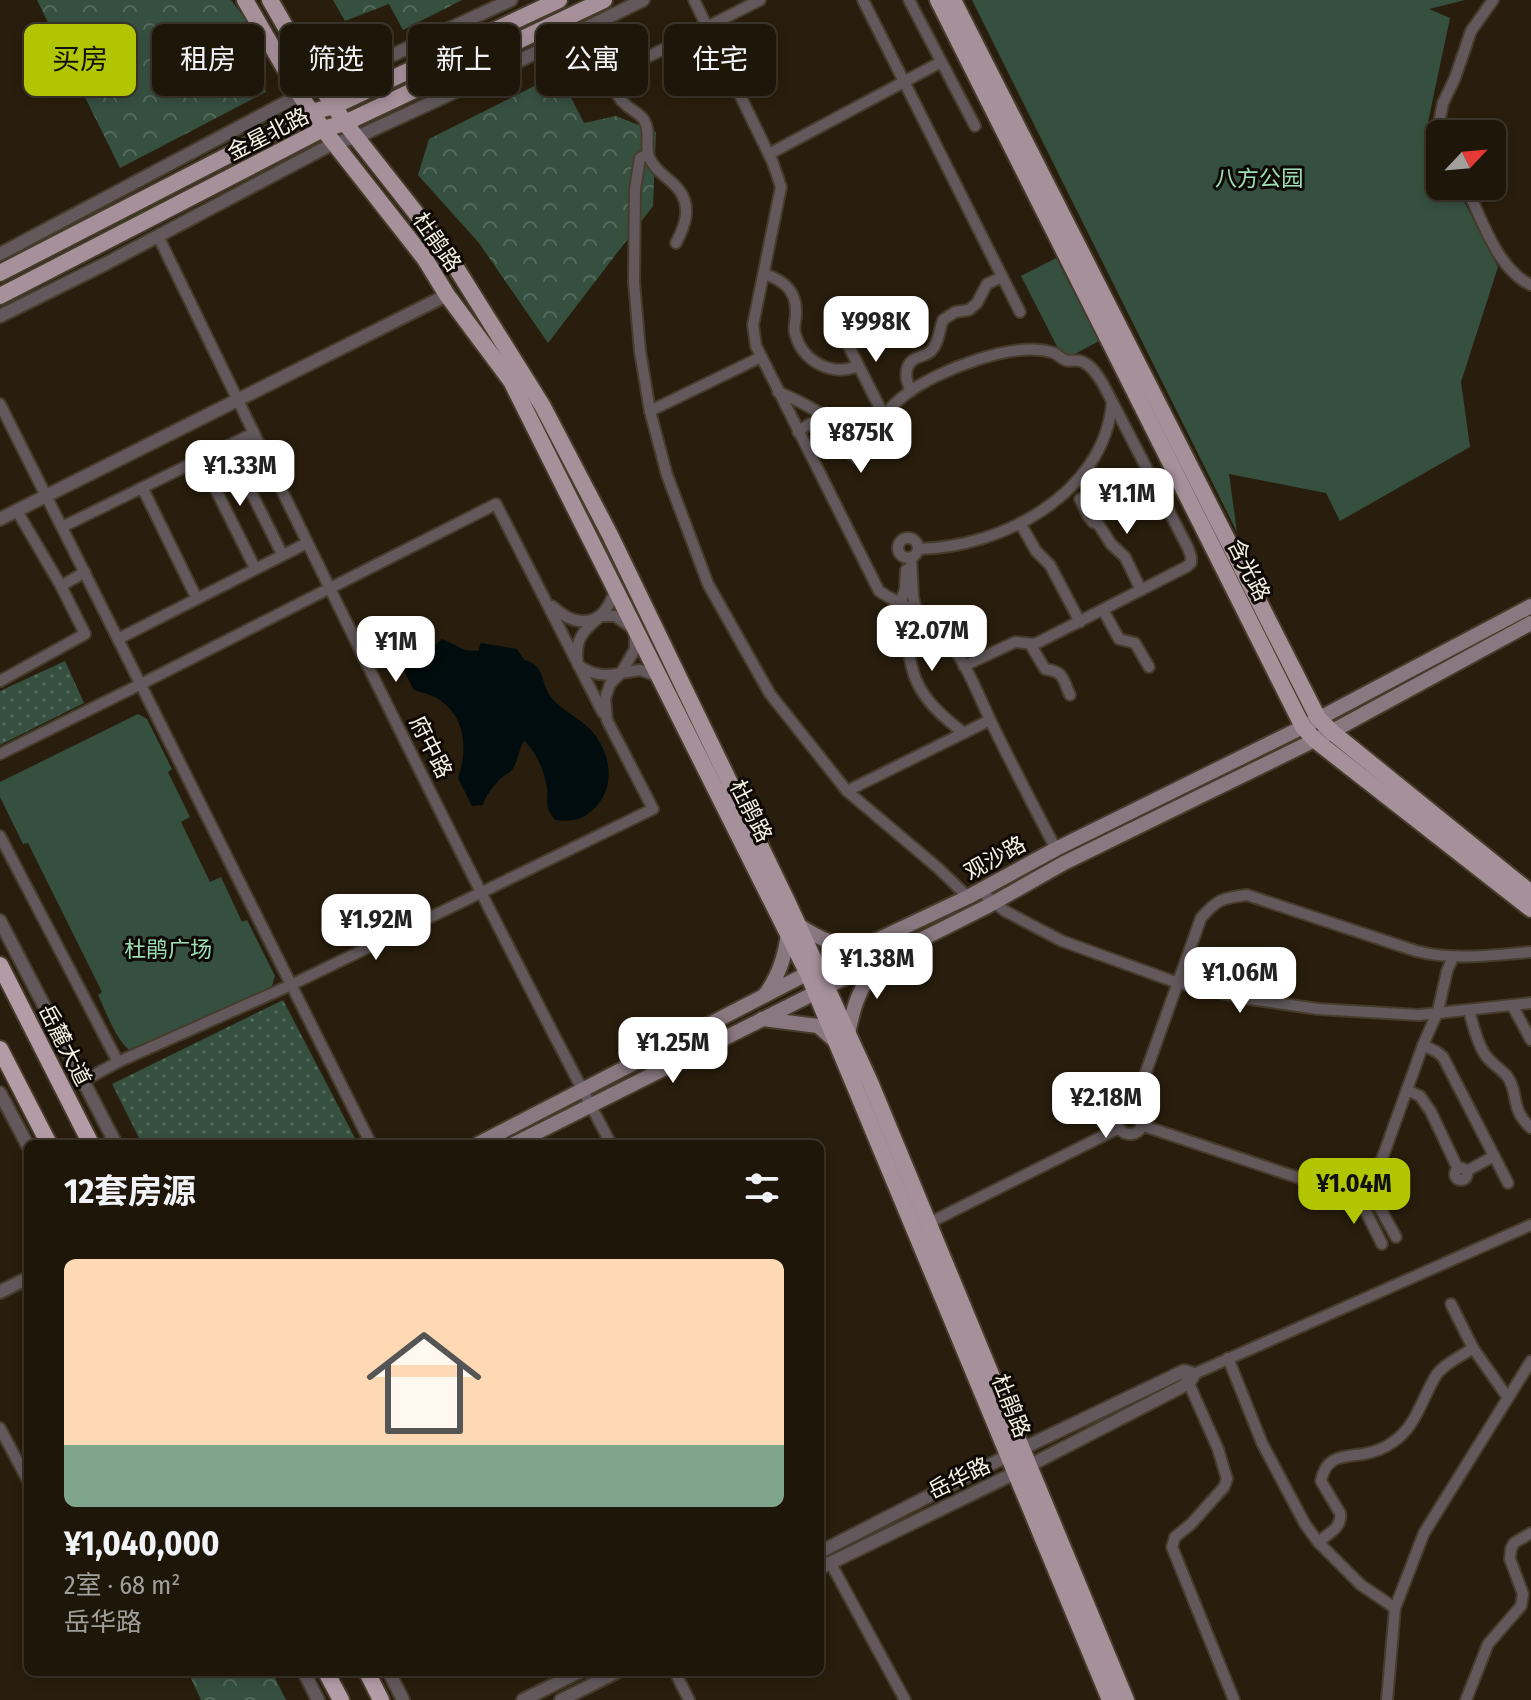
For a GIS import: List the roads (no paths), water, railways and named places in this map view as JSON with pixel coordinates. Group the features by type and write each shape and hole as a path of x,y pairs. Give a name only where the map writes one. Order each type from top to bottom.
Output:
{"highway":[{"name":"岳麓大道","path":"0,965 89,1140"},
{"path":"0,1049 47,1140"},
{"path":"328,1676 341,1700"},
{"path":"369,1676 381,1700"}],"main road":[{"name":"杜鹃路","path":"245,0 280,60"},
{"name":"杜鹃路","path":"270,0 284,24"},
{"name":"金星北路","path":"0,273 312,112 334,106 559,0"},
{"name":"金星北路","path":"0,296 323,129 345,123 604,0"},
{"name":"含光路","path":"938,0 1303,727 1315,740 1531,909"},
{"name":"含光路","path":"953,0 1318,718 1531,893"},
{"name":"杜鹃路","path":"301,96 425,259 447,295 511,381 635,630 813,971 929,1223 1015,1452"},
{"name":"杜鹃路","path":"327,96 445,250 542,405 610,535 792,929"},
{"name":"观沙路","path":"486,1140 813,971 974,894 1056,849 1303,727 1531,606"},
{"name":"观沙路","path":"522,1140 994,902 1064,863 1332,732 1531,623"},
{"path":"763,997 780,971 792,929 843,946 865,946"},
{"path":"761,1019 818,1026 844,1040 865,981 883,958"},
{"name":"杜鹃路","path":"844,1040 1022,1469 1110,1700"},
{"name":"杜鹃路","path":"1022,1469 1126,1700"}],"street":[{"path":"392,55 511,0"},
{"path":"0,316 334,143 357,137 476,82 643,0"},
{"path":"694,0 706,24"},
{"path":"711,24 760,0"},
{"path":"863,0 1020,312"},
{"path":"909,0 975,126"},
{"path":"1440,120 1443,103 1471,31 1493,0"},
{"path":"664,48 628,67 620,74 617,85 623,104 643,119 647,127 651,161 665,179 679,190 685,204 687,214 684,228 676,243"},
{"path":"769,154 941,62"},
{"path":"0,254 298,96"},
{"path":"741,96 781,187 753,325 756,346 879,591 939,628 958,654 1056,849"},
{"path":"648,154 640,158 635,189 634,282 640,351 650,411 667,475 708,584 770,694 847,791 938,868 974,894 1062,941 1178,983 1243,998 1318,1009 1419,1015 1531,1003"},
{"path":"1473,200 1498,254 1523,281 1531,285"},
{"name":"府中路","path":"158,236 329,589 609,1140"},
{"path":"764,274 780,279 789,289 795,301 794,329 804,353 822,367 837,371 858,366"},
{"path":"911,391 906,381 907,369 911,361 930,352 937,342 943,320 955,312 969,310 977,303 987,284 1002,277"},
{"path":"0,519 447,295"},
{"path":"839,327 884,416"},
{"path":"857,442 903,396 968,362 999,354 1036,350 1056,354 1064,360 1082,361 1103,384 1191,557 1191,563 1186,567 1035,644 1015,642 964,666"},
{"path":"650,411 761,357"},
{"path":"778,392 834,420 857,442"},
{"path":"911,554 967,544 997,534 1050,505 1078,480 1103,444 1111,421 1112,403"},
{"path":"0,404 369,1140"},
{"path":"798,432 808,424 821,420 857,442"},
{"path":"62,527 254,433"},
{"path":"228,446 282,554"},
{"path":"201,460 255,568"},
{"path":"143,489 197,599"},
{"path":"1080,499 1088,516 1125,557 1141,590"},
{"path":"0,754 496,504 653,809 291,985 118,1062 83,1081"},
{"path":"0,681 85,634 17,511"},
{"path":"1020,523 1036,551 1050,565 1080,622"},
{"path":"118,639 307,543"},
{"path":"909,609 905,567 911,554"},
{"path":"911,554 913,597 907,640 911,668 935,710 964,733"},
{"path":"61,586 85,572"},
{"path":"578,665 576,652 579,638 610,605 615,589"},
{"path":"544,599 569,619 587,622 601,616 615,616 635,630 635,649 621,673 610,684 605,699 607,720"},
{"path":"1103,610 1119,639 1135,643 1149,667"},
{"path":"1030,644 1045,669 1060,673 1070,695"},
{"path":"578,665 597,675 640,670 660,677"},
{"path":"847,791 990,720"},
{"path":"0,836 118,1062"},
{"path":"1133,1108 1201,918 1213,903 1247,895 1437,957 1531,952"},
{"path":"0,921 114,1140"},
{"path":"1141,1125 1354,1195 1365,1191 1373,1184 1437,1014 1453,957"},
{"path":"1512,1005 1531,1040"},
{"path":"1469,1010 1484,1055 1507,1077 1517,1110 1531,1128"},
{"path":"1423,1045 1443,1057 1508,1183"},
{"path":"1407,1090 1420,1096 1462,1170 1494,1156"},
{"path":"0,1093 25,1140"},
{"path":"1133,1108 1140,1113 1143,1120 1141,1125 1134,1133 1126,1134 1119,1128 1119,1114 1133,1108"},
{"path":"929,1223 1119,1128"},
{"path":"1369,1188 1396,1237"},
{"path":"1357,1194 1382,1244"},
{"name":"岳华路","path":"824,1547 1015,1452 1531,1225"},
{"path":"0,1292 24,1280"},
{"path":"1451,1304 1473,1348 1508,1398"},
{"path":"1318,1542 1340,1524 1341,1519 1321,1481 1326,1467 1339,1457 1365,1454 1395,1441 1407,1430 1438,1373 1473,1348"},
{"path":"1228,1358 1262,1443 1305,1524 1318,1542 1361,1585 1395,1608"},
{"path":"1387,1700 1395,1608 1416,1552 1433,1516 1531,1361"},
{"path":"1189,1376 1227,1479 1224,1487 1191,1524 1175,1537 1172,1547 1234,1700"},
{"name":"岳华路","path":"825,1565 1022,1469 1189,1376"},
{"path":"0,1428 24,1473"},
{"path":"1466,1700 1488,1644 1521,1606 1523,1594 1510,1559 1511,1549 1514,1543 1531,1533"},
{"path":"825,1565 905,1700"},
{"path":"306,1676 318,1700"},
{"path":"391,1676 403,1700"},
{"path":"523,1700 571,1676"},
{"path":"561,1700 609,1676"},
{"path":"677,1676 689,1700"}],"park label":[{"name":"八方公园","path":"1259,178"},
{"name":"杜鹃广场","path":"168,949"}]}
